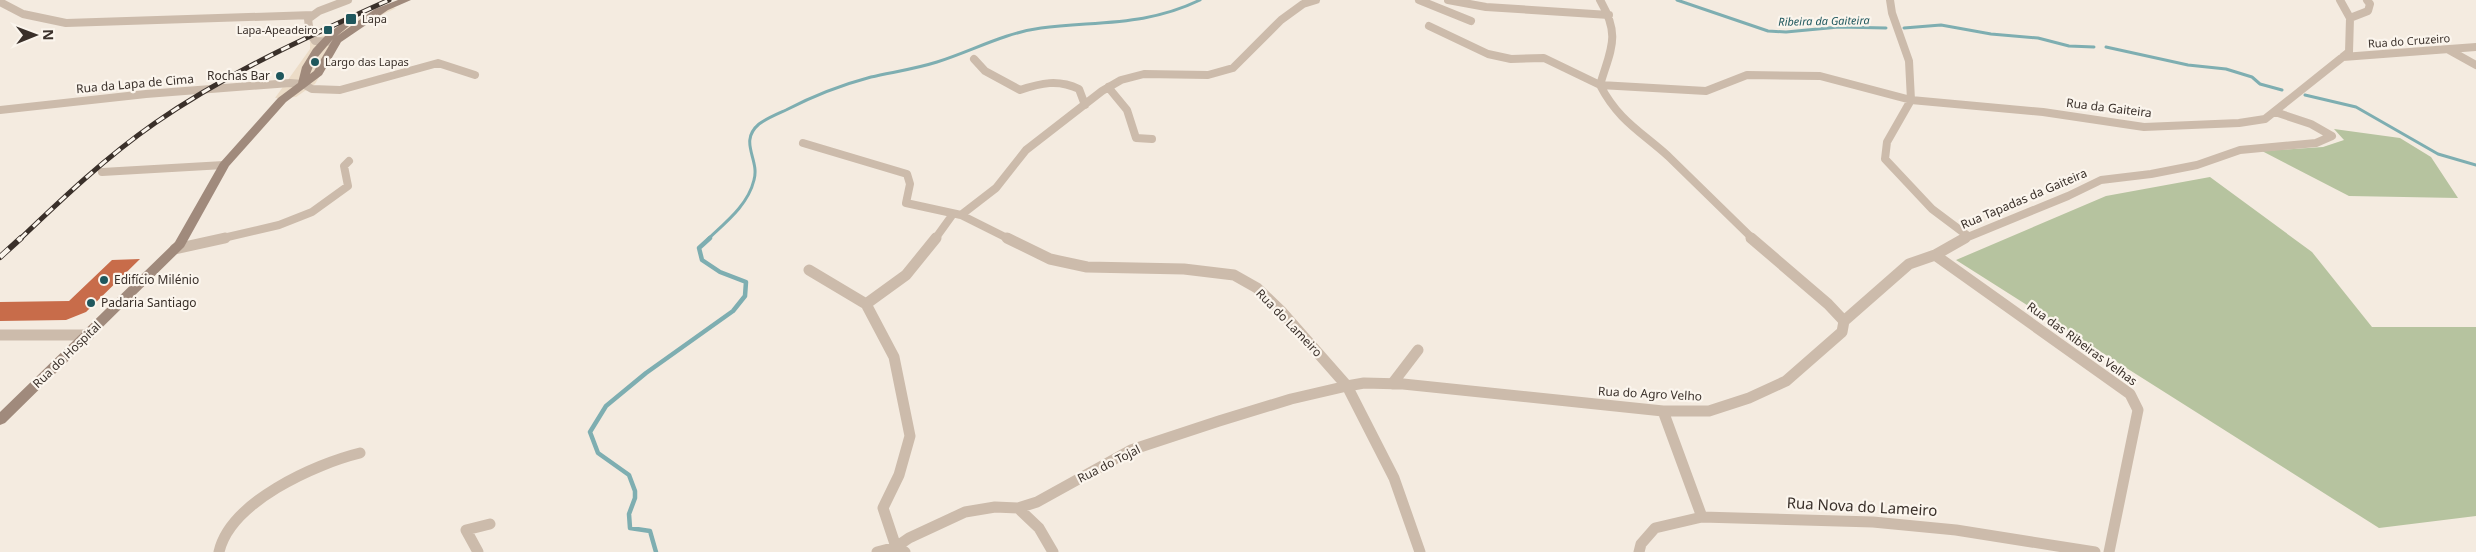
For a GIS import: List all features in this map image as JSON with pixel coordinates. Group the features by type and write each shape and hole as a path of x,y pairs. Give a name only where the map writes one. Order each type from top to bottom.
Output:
{"main road":[{"path":"303,84 303,74 323,42 343,27 406,0"},
{"path":"336,42 343,35 384,9"},
{"name":"Rua do Hospital","path":"0,420 180,244 224,165 282,103 293,96 303,84 318,73 336,42"}],"street":[{"path":"336,42 315,41 311,36 308,19 348,0"},
{"path":"866,304 895,287 911,272 957,214 996,188 1026,150 1108,87 1121,80 1144,74 1208,75 1233,68 1281,20 1303,4 1316,0"},
{"path":"1419,0 1471,21"},
{"path":"1448,0 1486,7 1609,15"},
{"path":"1600,0 1609,15 1614,36 1600,85 1610,106 1625,124 1659,149 1702,188 1774,259 1833,307 1844,321"},
{"path":"1890,0 1892,13 1909,61 1911,100 1887,142 1885,159 1932,209 1968,236"},
{"path":"2340,0 2350,18 2349,52 2343,57"},
{"path":"2350,18 2368,11 2370,4 2368,0"},
{"path":"0,2 11,10 33,19 66,23 313,15"},
{"path":"1429,26 1462,43 1497,57 1506,59 1544,58 1585,81 1600,85 1706,92 1747,75 1790,74 1820,76 1911,100"},
{"name":"Rua do Cruzeiro","path":"2343,57 2476,47"},
{"path":"2448,50 2476,64"},
{"name":"Rua da Gaiteira","path":"1911,100 2080,117 2144,127 2239,123 2265,119 2343,57"},
{"path":"974,59 985,71 1020,90 1052,80 1069,83 1079,89 1085,105"},
{"name":"Rua da Lapa de Cima","path":"0,110 146,94 303,84 312,89 340,90 438,63 475,75"},
{"path":"1108,87 1126,110 1136,138 1152,139"},
{"name":"Rua Tapadas da Gaiteira","path":"1844,321 1909,264 1935,255 1968,236 2068,196 2101,180 2151,174 2197,165 2240,150 2316,143 2332,136 2311,124 2275,112"},
{"name":"Rua do Lameiro","path":"803,143 907,174 910,184 906,203 957,214 1050,259 1087,267 1184,269 1234,275 1257,288 1347,386 1394,478 1420,552"},
{"path":"175,249 279,225 312,212 348,186 344,166 349,161"},
{"path":"102,172 224,165"},
{"name":"Rua das Ribeiras Velhas","path":"1935,255 2130,394 2138,410 2109,552"},
{"path":"809,270 866,304 894,357 910,436 898,475 883,508 900,549"},
{"name":"Rua do Agro Velho","path":"1347,386 1364,383 1392,384 1663,411 1709,411 1749,398 1786,381 1842,332 1844,321"},
{"path":"0,335 88,335"},
{"path":"1392,384 1418,350"},
{"name":"Rua do Tojal","path":"877,552 900,549 909,538 965,512 996,507 1018,508 1037,502 1132,450 1282,402 1347,386"},
{"path":"1663,411 1702,518"},
{"path":"219,552 218,542 227,529 269,492 325,463 360,453"},
{"path":"1018,508 1039,528 1053,552"},
{"name":"Rua Nova do Lameiro","path":"1639,552 1641,544 1655,528 1702,518 1873,522 1956,530 2095,552"},
{"path":"478,552 466,530 490,524"}],"green space":[{"path":"2334,129 2400,138 2431,157 2458,198 2349,196 2262,151 2323,147 2344,140"},
{"path":"2210,177 2312,252 2372,327 2476,327 2476,516 2379,528 1956,260 2106,196"}],"shaded area":[{"name":"Largo das Lapas","path":"386,5 396,8 359,26 340,41 315,84 296,97 275,98 310,49 310,42"}],"building":[{"name":"Edifício Milénio","path":"140,259 86,312 66,320 0,321 0,302 69,301 112,260"}],"waterway":[{"path":"708,239 736,212 747,197 755,172 750,137 759,124 772,116 849,84 937,62 1027,30 1141,18 1161,14 1200,0"},
{"name":"Ribeira da Gaiteira","path":"1677,0 1768,31 1786,32 1839,27 1886,28"},
{"name":"Ribeira da Gaiteira","path":"1904,28 1941,25 1991,34 2038,38 2069,46 2094,47"},
{"name":"Ribeira da Gaiteira","path":"2106,47 2188,65 2226,69 2252,77 2260,84 2282,90"},
{"name":"Ribeira da Gaiteira","path":"2305,95 2356,107 2438,154 2476,165"},
{"path":"656,552 650,531 630,528 629,514 635,498 635,491 629,475 598,453 590,432 606,406 646,373 733,311 745,296 746,282 720,272 702,260 699,248 710,238"}],"railway":[{"path":"20,239 102,164 137,136 182,105 269,56 389,0"},
{"path":"0,257 21,238"}],"place":[{"name":"Lapa","path":"351,19"},
{"name":"Lapa-Apeadeiro","path":"328,30"},
{"name":"Largo das Lapas","path":"315,62"},
{"name":"Rochas Bar","path":"280,76"},
{"name":"Edifício Milénio","path":"104,280"},
{"name":"Padaria Santiago","path":"91,303"}]}
